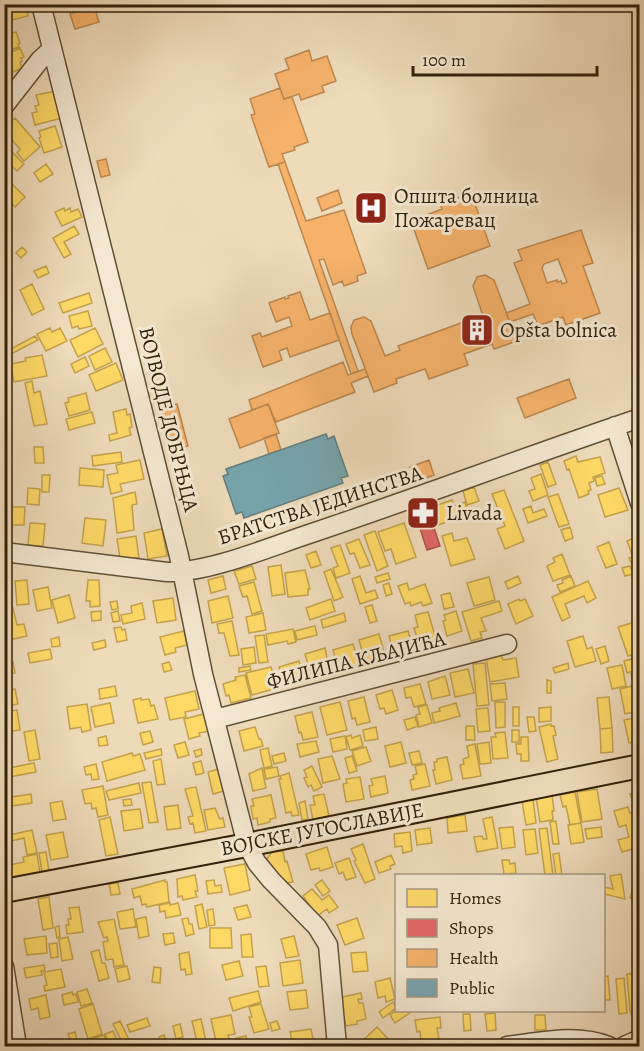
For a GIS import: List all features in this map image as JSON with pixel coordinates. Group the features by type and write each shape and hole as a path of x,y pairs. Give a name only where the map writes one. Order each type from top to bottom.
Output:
{"main road":[{"name":"ВОЈСКЕ ЈУГОСЛАВИЈЕ","path":"4,891 247,845 639,766"}],"street":[{"name":"ВОЈВОДЕ ДОБРЊЦА","path":"46,6 52,49 183,572 203,674 247,845 257,863 317,927 328,945 337,1047"},
{"path":"4,106 40,60 52,49"},
{"name":"БРАТСТВА ЈЕДИНСТВА","path":"4,552 183,572 236,558 639,418"},
{"path":"615,426 639,503"},
{"name":"ФИЛИПА КЉАЈИЋА","path":"215,719 507,644"},
{"path":"4,966 17,1047"},
{"path":"507,1047 568,1038 597,1041 609,1047"},
{"path":"624,1047 639,1039"}],"building: Homes":[{"path":"4,4 26,4 26,5 4,10"},
{"path":"26,7 28,16 4,22 4,12"},
{"path":"16,32 19,47 4,52 4,36"},
{"path":"20,48 24,57 21,58 20,63 22,68 13,72 5,55"},
{"path":"4,66 10,79 4,81"},
{"path":"56,91 62,118 35,125 32,113 37,112 35,106 39,105 36,95"},
{"path":"15,118 40,147 24,161 17,153 20,149 4,131 4,128"},
{"path":"55,126 62,147 44,153 39,131"},
{"path":"9,149 24,164 17,171 4,159 4,154"},
{"path":"46,164 53,174 40,182 34,173"},
{"path":"6,178 25,197 15,207 7,199 10,197 4,191"},
{"path":"64,208 65,211 70,208 71,212 78,209 82,217 62,226 55,212"},
{"path":"74,226 79,234 64,242 71,254 64,258 53,238"},
{"path":"22,247 27,252 21,258 16,253"},
{"path":"46,266 49,273 38,278 34,271"},
{"path":"10,277 11,288 4,289 4,278"},
{"path":"32,284 44,309 32,315 20,290"},
{"path":"89,293 92,303 63,313 59,303"},
{"path":"88,311 92,326 72,328 69,316"},
{"path":"50,328 52,332 60,328 67,341 46,351 37,334"},
{"path":"95,328 103,344 78,357 70,340"},
{"path":"35,336 38,340 11,354 9,350"},
{"path":"105,348 112,362 95,370 89,356"},
{"path":"4,354 6,354 8,368 4,368"},
{"path":"42,355 47,376 14,382 10,364"},
{"path":"85,357 89,366 75,373 71,364"},
{"path":"116,363 123,380 96,391 89,375"},
{"path":"32,381 34,393 40,391 47,424 34,426 25,383"},
{"path":"86,393 90,410 69,416 65,403 69,402 68,398"},
{"path":"126,409 127,415 130,414 131,435 110,441 109,435 117,433 113,412"},
{"path":"92,412 95,423 69,430 66,419"},
{"path":"34,447 43,447 44,463 35,463"},
{"path":"121,452 122,462 93,466 92,456"},
{"path":"576,456 578,462 600,457 605,473 593,477 594,481 589,483 591,490 588,491 589,494 579,498 564,461"},
{"path":"140,460 144,479 120,484 122,491 111,494 107,475 118,473 116,465"},
{"path":"548,462 556,484 548,487 540,465"},
{"path":"80,468 104,470 103,487 79,485"},
{"path":"541,474 548,495 533,501 529,491 535,489 531,478"},
{"path":"42,475 50,475 49,492 42,492"},
{"path":"602,476 605,484 597,486 595,478"},
{"path":"474,487 479,501 467,505 463,491"},
{"path":"28,488 40,489 39,505 27,504"},
{"path":"619,488 628,510 605,517 598,495"},
{"path":"504,490 524,541 505,549 497,529 505,526 492,494"},
{"path":"135,492 137,504 132,505 134,530 117,533 113,498"},
{"path":"558,494 569,524 559,527 548,497"},
{"path":"452,500 454,506 465,502 469,514 438,525 432,507"},
{"path":"531,506 533,513 544,509 547,516 528,523 523,509"},
{"path":"10,507 25,507 24,525 9,525"},
{"path":"85,518 106,520 103,546 82,543"},
{"path":"30,523 45,524 43,546 28,545"},
{"path":"404,523 416,557 396,564 391,549 385,551 378,532"},
{"path":"570,527 573,538 565,541 561,530"},
{"path":"162,529 167,556 148,559 144,533"},
{"path":"375,531 388,566 377,571 364,535"},
{"path":"452,533 454,541 467,538 475,559 451,566 442,536"},
{"path":"136,536 139,558 120,558 117,539"},
{"path":"637,537 640,543 638,570 637,567 634,569 629,558 633,557 627,541"},
{"path":"359,539 370,565 360,568 354,553 350,554 346,544"},
{"path":"609,542 617,564 606,568 597,547"},
{"path":"340,545 350,573 336,578 333,568 338,566 331,548"},
{"path":"316,551 321,565 311,568 306,555"},
{"path":"562,554 570,575 553,581 547,566 555,562 553,558"},
{"path":"281,565 285,594 272,596 268,567"},
{"path":"252,566 256,579 239,584 234,571"},
{"path":"630,566 633,574 625,576 622,568"},
{"path":"331,569 343,597 334,601 324,572"},
{"path":"305,570 310,589 308,589 308,595 288,597 285,573"},
{"path":"388,573 390,579 377,583 375,577"},
{"path":"223,576 226,589 211,593 208,580"},
{"path":"360,576 366,593 375,590 378,598 360,604 352,579"},
{"path":"518,576 521,583 508,589 505,582"},
{"path":"571,576 575,586 560,592 557,585"},
{"path":"489,577 495,600 474,606 467,583"},
{"path":"27,580 29,604 17,605 15,581"},
{"path":"88,580 99,580 100,606 90,607 90,601 86,601"},
{"path":"588,581 596,598 587,603 584,596 565,604 570,617 562,621 552,597"},
{"path":"254,582 262,611 252,614 247,596 243,597 239,586"},
{"path":"389,583 392,594 386,596 383,585"},
{"path":"407,583 409,590 425,584 432,603 423,606 421,602 411,606 410,602 405,604 398,586"},
{"path":"48,587 52,608 37,611 33,590"},
{"path":"450,593 454,607 444,609 441,595"},
{"path":"69,595 75,618 58,623 52,600"},
{"path":"228,596 233,618 212,623 208,601"},
{"path":"173,598 176,620 157,623 153,601"},
{"path":"331,599 335,611 310,620 306,608"},
{"path":"519,599 520,601 525,599 533,616 516,624 508,604"},
{"path":"117,601 118,609 112,610 110,602"},
{"path":"499,601 502,611 481,618 486,631 480,632 482,638 471,641 462,612"},
{"path":"142,603 145,619 123,624 121,615 132,613 131,606"},
{"path":"372,605 377,621 370,623 365,607"},
{"path":"13,608 17,625 24,624 27,636 9,640 4,610"},
{"path":"101,611 101,620 92,621 91,612"},
{"path":"118,611 120,621 113,622 111,613"},
{"path":"456,611 462,631 447,636 443,621 446,620 444,615"},
{"path":"428,612 436,639 419,644 414,628 418,627 415,615"},
{"path":"263,613 266,630 249,633 246,617"},
{"path":"344,613 346,621 323,628 321,620"},
{"path":"232,621 239,655 230,656 224,633 219,633 217,624"},
{"path":"635,622 640,636 640,652 628,656 618,627"},
{"path":"4,623 10,650 4,651"},
{"path":"315,626 317,635 297,640 295,631"},
{"path":"121,627 122,630 125,629 127,640 117,642 114,628"},
{"path":"293,629 296,642 288,644 287,641 268,645 266,634"},
{"path":"184,631 187,645 175,648 176,652 165,655 160,637"},
{"path":"408,631 414,650 394,655 389,636"},
{"path":"379,634 386,659 366,665 359,640"},
{"path":"264,635 268,662 259,663 255,636"},
{"path":"583,636 587,649 592,647 596,661 575,667 567,641"},
{"path":"59,637 60,646 52,647 51,639"},
{"path":"105,640 106,647 94,650 92,643"},
{"path":"353,644 359,665 339,670 333,650"},
{"path":"605,646 609,661 601,664 596,649"},
{"path":"254,647 256,663 243,665 241,649"},
{"path":"325,648 330,673 312,678 305,654"},
{"path":"50,649 52,659 30,663 28,653"},
{"path":"501,654 503,660 516,658 519,677 490,682 486,657"},
{"path":"639,657 640,669 627,673 624,661"},
{"path":"299,661 304,680 285,686 279,667"},
{"path":"13,662 15,673 4,674 4,663"},
{"path":"169,662 172,670 164,672 162,664"},
{"path":"485,663 489,705 477,706 473,664"},
{"path":"568,663 569,669 555,673 553,668"},
{"path":"622,665 626,686 612,689 607,668"},
{"path":"250,666 251,670 239,672 239,668"},
{"path":"271,667 277,688 252,695 246,673"},
{"path":"468,669 474,693 455,697 450,673"},
{"path":"640,672 640,699 638,700 631,674"},
{"path":"245,675 251,698 231,703 229,695 226,696 223,684 236,680 235,677"},
{"path":"445,676 450,695 432,699 428,682"},
{"path":"547,680 551,681 551,693 547,693"},
{"path":"505,683 507,699 492,701 490,684"},
{"path":"420,684 426,704 414,707 411,697 406,698 404,688"},
{"path":"115,686 117,696 100,699 99,689"},
{"path":"632,686 638,711 625,714 620,689"},
{"path":"15,689 18,704 8,706 6,691"},
{"path":"392,690 398,710 386,714 384,708 380,709 376,695"},
{"path":"195,691 199,709 185,712 186,717 170,720 165,698"},
{"path":"364,697 370,722 357,725 355,718 352,719 348,701"},
{"path":"609,697 612,728 600,729 597,698"},
{"path":"141,698 141,700 149,699 151,706 154,705 158,719 138,723 133,700"},
{"path":"340,702 347,730 327,735 320,707"},
{"path":"495,702 505,702 505,727 496,728"},
{"path":"110,703 114,723 95,727 91,707"},
{"path":"456,703 460,716 434,723 432,713 440,711 439,708"},
{"path":"87,704 91,730 82,732 81,727 70,729 67,707"},
{"path":"427,705 432,723 419,727 416,715 420,714 418,707"},
{"path":"513,707 519,707 519,726 513,726"},
{"path":"551,707 551,721 539,722 539,708"},
{"path":"488,708 490,731 478,732 476,709"},
{"path":"17,710 20,730 4,732 4,712"},
{"path":"312,712 318,737 303,740 295,716"},
{"path":"204,714 209,731 199,733 200,736 189,739 184,719"},
{"path":"415,717 418,726 407,730 404,720"},
{"path":"527,717 534,717 536,731 529,732"},
{"path":"640,717 640,741 629,743 624,720"},
{"path":"551,724 554,726 556,735 553,736 558,759 547,762 539,727"},
{"path":"466,726 474,726 475,740 466,740"},
{"path":"255,727 263,746 244,751 239,731"},
{"path":"376,727 378,739 365,741 363,730"},
{"path":"612,728 613,752 601,753 600,729"},
{"path":"35,730 40,759 29,761 24,732"},
{"path":"512,730 519,730 519,742 512,742"},
{"path":"150,731 153,742 143,745 140,733"},
{"path":"505,732 508,758 493,759 491,737 496,737 495,733"},
{"path":"351,735 352,738 360,735 363,746 350,750 346,737"},
{"path":"106,736 108,745 99,746 98,738"},
{"path":"345,736 347,749 333,752 330,739"},
{"path":"521,737 528,737 529,761 521,761 521,754 517,754 516,744 521,744"},
{"path":"9,738 12,750 4,752 4,739"},
{"path":"316,741 319,752 300,757 297,744"},
{"path":"185,742 189,755 178,758 174,745"},
{"path":"401,742 406,763 390,767 385,746"},
{"path":"489,742 491,763 480,764 477,744"},
{"path":"475,744 481,776 463,779 460,765 464,764 463,759 469,757 467,746"},
{"path":"366,747 371,761 357,766 352,751"},
{"path":"268,748 272,766 264,768 260,750"},
{"path":"161,749 162,755 146,759 144,753"},
{"path":"201,749 202,755 196,757 194,751"},
{"path":"419,751 422,763 412,765 409,753"},
{"path":"132,753 133,756 140,754 145,770 107,781 102,762"},
{"path":"284,753 286,761 274,764 272,756"},
{"path":"332,756 340,779 323,783 318,759"},
{"path":"352,756 357,771 349,773 345,758"},
{"path":"447,757 452,780 436,784 434,762"},
{"path":"161,759 165,784 157,785 153,761"},
{"path":"201,761 204,773 196,775 193,763"},
{"path":"34,763 36,772 4,778 4,769"},
{"path":"96,764 99,779 92,780 91,774 86,775 84,767"},
{"path":"425,764 430,786 412,790 410,780 414,779 413,775 417,774 415,766"},
{"path":"312,766 322,787 314,791 311,785 308,787 304,778 307,777 304,770"},
{"path":"277,767 279,776 266,779 264,769"},
{"path":"262,768 266,788 253,791 249,774"},
{"path":"219,769 224,791 213,794 208,772"},
{"path":"289,773 299,815 292,816 291,812 286,813 279,779 281,779 280,776"},
{"path":"385,776 388,793 371,797 369,786 373,785 371,779"},
{"path":"360,777 364,799 346,802 343,784 347,783 346,779"},
{"path":"151,782 158,822 149,823 142,783"},
{"path":"139,783 141,793 109,800 106,791"},
{"path":"103,786 108,815 98,817 96,808 92,809 91,803 85,804 82,790"},
{"path":"196,787 206,831 195,833 193,823 190,824 188,817 193,816 185,789"},
{"path":"597,789 602,819 582,822 577,792"},
{"path":"640,791 640,812 637,813 630,794"},
{"path":"575,792 581,823 570,825 566,806 563,807 560,795"},
{"path":"31,794 32,803 4,807 4,798"},
{"path":"324,794 329,816 313,820 310,805 315,805 313,796"},
{"path":"552,794 553,820 540,822 536,797"},
{"path":"271,795 276,818 258,825 257,818 253,819 252,799"},
{"path":"131,799 132,805 124,806 123,800"},
{"path":"533,799 536,823 526,825 522,801"},
{"path":"62,801 66,819 53,821 50,803"},
{"path":"305,801 308,819 302,820 299,803"},
{"path":"178,805 181,828 167,830 164,807"},
{"path":"628,807 630,813 634,812 640,830 640,847 622,852 618,840 629,837 626,825 619,827 614,811"},
{"path":"215,808 220,819 223,818 225,827 208,830 204,810"},
{"path":"140,809 143,828 124,831 121,811"},
{"path":"465,815 467,831 448,833 447,818"},
{"path":"110,817 118,854 106,856 99,820"},
{"path":"492,817 498,848 477,852 474,837 482,836 483,839 487,839 483,819"},
{"path":"556,821 559,844 553,844 550,822"},
{"path":"581,823 584,842 571,844 568,825"},
{"path":"513,827 515,847 502,849 499,828"},
{"path":"601,827 602,837 587,839 585,829"},
{"path":"430,828 432,843 417,845 415,830"},
{"path":"547,828 553,874 545,874 539,829"},
{"path":"535,829 538,853 526,855 523,830"},
{"path":"32,830 37,853 27,855 24,838 11,841 10,835"},
{"path":"63,832 68,857 51,860 46,835"},
{"path":"410,832 412,851 403,853 402,846 395,847 394,834"},
{"path":"363,844 375,879 365,883 351,849"},
{"path":"327,847 333,867 320,871 319,868 311,870 306,854"},
{"path":"283,851 293,882 281,883 266,860 272,852"},
{"path":"46,852 49,871 42,872 39,853"},
{"path":"559,853 562,874 556,874 553,854"},
{"path":"37,854 40,873 11,878 9,865 24,862 23,857"},
{"path":"391,855 395,864 390,866 391,869 379,873 375,862"},
{"path":"349,858 356,877 346,880 343,872 339,874 335,863"},
{"path":"502,860 509,860 510,864 515,863 516,873 504,874"},
{"path":"245,864 250,890 230,895 224,868"},
{"path":"621,874 625,899 605,894 605,887 613,889 610,876"},
{"path":"195,875 197,897 183,900 182,896 178,897 177,879"},
{"path":"165,880 169,902 147,907 146,904 142,905 140,896 134,898 132,889"},
{"path":"214,880 215,886 221,885 222,892 208,894 206,881"},
{"path":"322,880 330,891 323,896 315,885"},
{"path":"118,883 120,894 111,895 109,884"},
{"path":"633,888 640,890 640,901 630,898"},
{"path":"312,889 322,900 329,895 338,907 329,913 327,909 317,916 303,896"},
{"path":"49,897 53,928 43,930 38,899"},
{"path":"170,903 170,905 178,903 181,915 166,918 165,911 160,912 159,905"},
{"path":"202,904 207,927 199,929 195,906"},
{"path":"247,905 251,917 238,920 234,908"},
{"path":"79,907 83,932 67,934 66,925 69,925 68,919 71,919 69,908"},
{"path":"133,909 136,927 120,929 117,912"},
{"path":"213,909 215,925 209,926 207,910"},
{"path":"146,917 149,936 139,938 136,919"},
{"path":"188,918 194,934 186,936 182,919"},
{"path":"357,918 364,938 345,945 337,925"},
{"path":"114,919 124,965 114,967 113,959 106,960 103,942 108,941 107,937 104,938 98,922"},
{"path":"59,926 60,937 57,938 55,927"},
{"path":"210,928 231,928 232,948 210,948"},
{"path":"173,933 175,943 165,945 163,934"},
{"path":"251,934 253,957 242,957 241,935"},
{"path":"46,936 47,953 27,955 24,939"},
{"path":"294,936 299,956 286,958 281,939"},
{"path":"68,937 73,959 62,961 59,939"},
{"path":"57,943 58,957 51,958 49,944"},
{"path":"99,950 109,978 99,981 91,952"},
{"path":"189,952 192,974 186,975 185,969 181,970 179,954"},
{"path":"366,952 368,971 353,972 351,953"},
{"path":"300,960 303,983 283,986 280,963"},
{"path":"239,961 243,976 226,980 222,965"},
{"path":"44,965 45,970 41,971 42,975 26,978 24,968"},
{"path":"127,966 130,979 118,982 115,969"},
{"path":"266,966 269,986 259,987 256,967"},
{"path":"154,967 161,968 160,983 152,982"},
{"path":"61,969 65,987 45,991 44,986 47,985 44,972"},
{"path":"638,973 640,1018 634,1020 630,1011 627,974"},
{"path":"608,976 610,1000 605,1000 605,977"},
{"path":"390,978 395,999 386,1002 385,996 378,998 375,982"},
{"path":"624,978 627,1013 619,1014 616,979"},
{"path":"87,989 92,1003 81,1006 77,992"},
{"path":"306,990 308,1008 290,1010 287,992"},
{"path":"258,991 261,1002 233,1011 229,998"},
{"path":"72,992 73,995 76,994 78,1002 64,1005 62,995"},
{"path":"361,993 362,999 358,999 359,1003 363,1003 366,1019 346,1026 338,998"},
{"path":"46,995 50,1017 40,1019 38,1008 31,1010 29,999"},
{"path":"393,1002 395,1009 383,1018 379,1012"},
{"path":"93,1004 102,1034 88,1039 79,1009"},
{"path":"261,1004 269,1029 254,1033 249,1017 252,1017 249,1007"},
{"path":"395,1011 411,1012 395,1023 390,1015"},
{"path":"495,1013 496,1030 487,1031 485,1014"},
{"path":"463,1014 470,1014 471,1030 464,1031"},
{"path":"231,1015 235,1034 228,1035 231,1046 217,1046 211,1019"},
{"path":"535,1015 545,1015 546,1030 535,1030"},
{"path":"440,1017 441,1028 437,1028 439,1040 421,1042 420,1031 417,1032 415,1020"},
{"path":"147,1018 150,1026 130,1032 127,1025"},
{"path":"201,1019 207,1046 198,1046 192,1021"},
{"path":"120,1021 132,1046 124,1046 113,1024"},
{"path":"277,1021 280,1029 272,1031 270,1023"},
{"path":"180,1024 183,1037 176,1039 173,1026"},
{"path":"377,1027 389,1040 382,1046 357,1046"},
{"path":"311,1029 313,1039 292,1042 290,1032"},
{"path":"113,1031 118,1043 110,1046 105,1034"},
{"path":"75,1032 77,1040 71,1042 68,1034"},
{"path":"104,1035 108,1046 95,1046 92,1039"},
{"path":"164,1035 167,1046 161,1046 159,1037"},
{"path":"246,1036 248,1046 238,1046 236,1038"},
{"path":"184,1040 186,1046 173,1046 172,1042"},
{"path":"157,1042 158,1046 145,1046 145,1045"},
{"path":"58,1043 58,1046 41,1046"}],"building: Shops":[{"path":"428,509 440,546 427,550 415,513"}],"building: Health":[{"path":"94,6 99,22 75,29 70,14"},
{"path":"309,50 312,61 327,56 336,81 322,86 324,92 301,100 299,94 284,99 275,74 289,69 285,59"},
{"path":"280,88 284,99 292,97 308,142 294,147 295,150 282,154 285,162 269,167 251,115 255,114 250,99"},
{"path":"106,159 110,175 101,177 97,161"},
{"path":"285,162 306,221 344,210 366,273 357,276 358,281 344,286 342,281 333,285 324,259 319,260 358,371 351,374 278,164"},
{"path":"338,190 342,203 322,211 317,198"},
{"path":"471,193 490,246 428,269 411,221 442,209 440,204"},
{"path":"581,230 593,263 583,266 600,313 566,325 563,317 538,326 533,314 510,322 506,313 530,304 514,263 522,260 518,250","holes":["558,259 567,282 562,284 557,280 547,283 542,268 544,264"]},
{"name":"Opšta bolnica","path":"485,275 494,280 517,341 494,349 492,344 464,354 468,365 429,379 425,369 396,379 397,383 374,392 352,334 351,327 354,320 364,317 371,321 385,356 400,350 398,346 469,320 470,325 484,319 473,286 477,277"},
{"path":"300,292 310,320 330,313 339,340 290,357 287,348 279,351 282,360 263,367 252,336 260,333 262,337 292,326 289,317 276,322 269,303 285,297 285,299 289,298 288,296"},
{"path":"343,362 348,375 365,369 368,376 351,383 355,392 276,422 268,404 252,410 249,400"},
{"path":"569,379 576,398 525,418 517,398"},
{"path":"177,404 188,446 172,450 161,408"},
{"path":"268,404 279,433 240,448 229,419"},
{"path":"276,434 281,450 269,454 264,438"},
{"path":"429,460 434,475 415,482 410,467"}],"building: Public":[{"path":"326,434 328,439 334,436 348,476 341,478 343,483 244,518 242,512 236,514 223,476 228,474 226,469"}],"place":[{"name":"Општа болница Пожаревац","path":"371,208"},
{"name":"Opšta bolnica","path":"477,330"},
{"name":"Livada","path":"423,513"}]}
